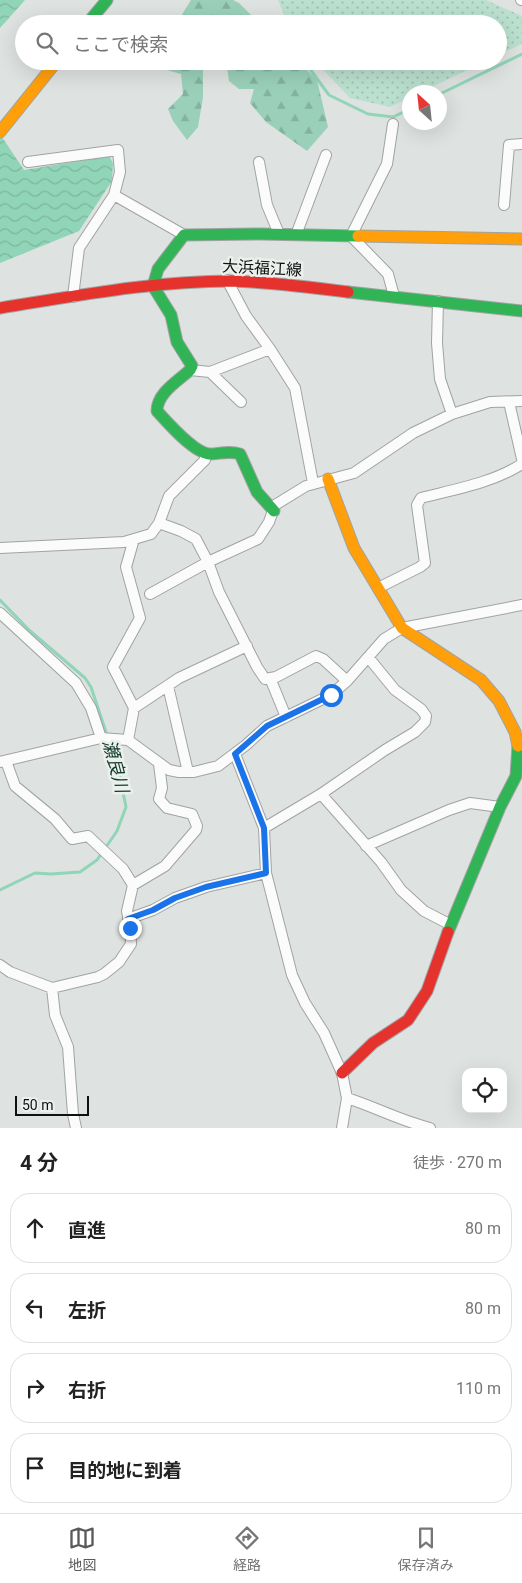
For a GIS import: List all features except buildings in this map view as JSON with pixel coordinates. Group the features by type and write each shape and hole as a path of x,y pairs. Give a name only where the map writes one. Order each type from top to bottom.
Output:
{"street":[{"path":"95,15 107,0"},
{"path":"1,131 50,70"},
{"path":"351,236 386,164 394,124"},
{"path":"504,205 509,145 522,144"},
{"path":"28,162 118,150 120,172 114,195 79,248 73,297"},
{"path":"296,235 326,155"},
{"path":"259,162 267,205 279,234"},
{"path":"114,195 184,235 279,234 522,239"},
{"path":"184,235 158,269 153,286 172,315 177,342 192,366 159,398 156,405 157,411 194,446 205,453 232,450 240,454 256,492 267,506 274,511"},
{"path":"351,236 388,274 394,296"},
{"path":"227,280 246,316 270,348 295,388 313,483"},
{"name":"大浜福江線","path":"5,307 153,286 227,280 394,296 522,312"},
{"path":"438,301 437,343 440,379 452,414"},
{"path":"190,370 210,372 270,348"},
{"path":"210,372 241,402"},
{"path":"150,594 208,562 258,539 269,522 275,505 313,483 354,472 413,433 452,414 490,402 522,401"},
{"path":"509,402 522,459"},
{"path":"0,548 124,542 151,534 159,523 169,496 205,460 205,453"},
{"path":"378,588 420,567 425,562 417,505 421,498 470,486 507,474 522,464"},
{"path":"328,479 354,548 402,628 481,680 499,701 516,732 519,772 500,807 451,925 427,991 408,1020 373,1044 342,1073"},
{"path":"159,523 196,539 208,562 219,592 265,679 276,677 316,656 323,659 347,681"},
{"path":"128,740 134,708 113,667 140,618 126,567 134,539"},
{"path":"133,885 124,869 88,836 72,839 55,819 15,786 3,761 101,738 128,740 169,770 188,772 218,766 267,726 331,695 347,681 384,639 402,628 522,605"},
{"path":"0,613 76,683 91,708 101,738"},
{"path":"134,708 179,678 247,646"},
{"path":"264,828 321,794 415,732 425,722 426,716 421,709 395,690 368,657"},
{"path":"270,678 286,717"},
{"path":"168,686 188,772"},
{"path":"235,754 264,828 266,873 292,975 305,1003 324,1033 342,1073 347,1098 342,1128"},
{"path":"0,965 10,972 52,988 98,977 119,962 131,944 126,911 133,885 165,866 196,830 197,826 192,814 167,808 159,799 162,788 159,764"},
{"path":"321,794 381,862 401,890 424,911 451,925"},
{"path":"366,846 449,810 470,803 500,807"},
{"path":"128,919 153,910 175,898 206,887 266,873"},
{"path":"52,988 55,1015 68,1047 73,1114 76,1128"},
{"path":"347,1098 369,1105 407,1122 430,1128"}],"green space":[{"path":"191,0 233,0 239,3 251,15 182,15"},
{"path":"167,70 203,70 203,97 198,127 187,140 173,121 168,109 183,94 181,74"},
{"path":"227,70 307,70 317,80 328,127 307,151 266,122 250,103 254,89 239,89 229,81"}],"shaded area":[{"path":"278,0 486,0 522,16 522,44 507,51 507,15 284,15"},
{"path":"324,70 467,70 436,85 402,85 402,101 390,107 350,98"}],"water":[{"path":"0,0 25,0 0,28"},
{"path":"0,134 24,170 109,156 113,163 112,181 79,231 0,263"}],"waterway":[{"path":"507,61 522,54"},
{"path":"311,70 329,95 368,114 393,117 402,113"},
{"path":"447,91 489,70"},
{"name":"瀬良川","path":"0,600 29,630 85,678 91,687 107,735"},
{"name":"瀬良川","path":"0,890 35,873 80,872 97,860 117,831 126,807 118,767 109,741"}],"traffic: fast":[{"path":"94,15 107,0"},
{"path":"153,286 158,269 184,235 358,236"},
{"path":"153,286 171,315 177,342 192,366 164,393 160,399 157,411 181,436 203,452 209,454 228,452 240,454 257,492 274,511"},
{"path":"348,292 522,311"},
{"path":"448,932 500,807 516,776 518,746"}],"traffic: slow":[{"path":"0,132 50,70"},
{"path":"358,236 522,239"},
{"path":"328,479 354,548 402,628 481,680 499,701 515,732 518,746"}],"traffic: jam":[{"path":"0,308 144,286 202,282 260,282 348,292"},
{"path":"342,1073 373,1043 408,1020 427,991 448,932"}],"route":[{"path":"130,928 128,919 153,910 175,898 206,887 266,873 264,828 235,754 267,726 331,695"}]}
